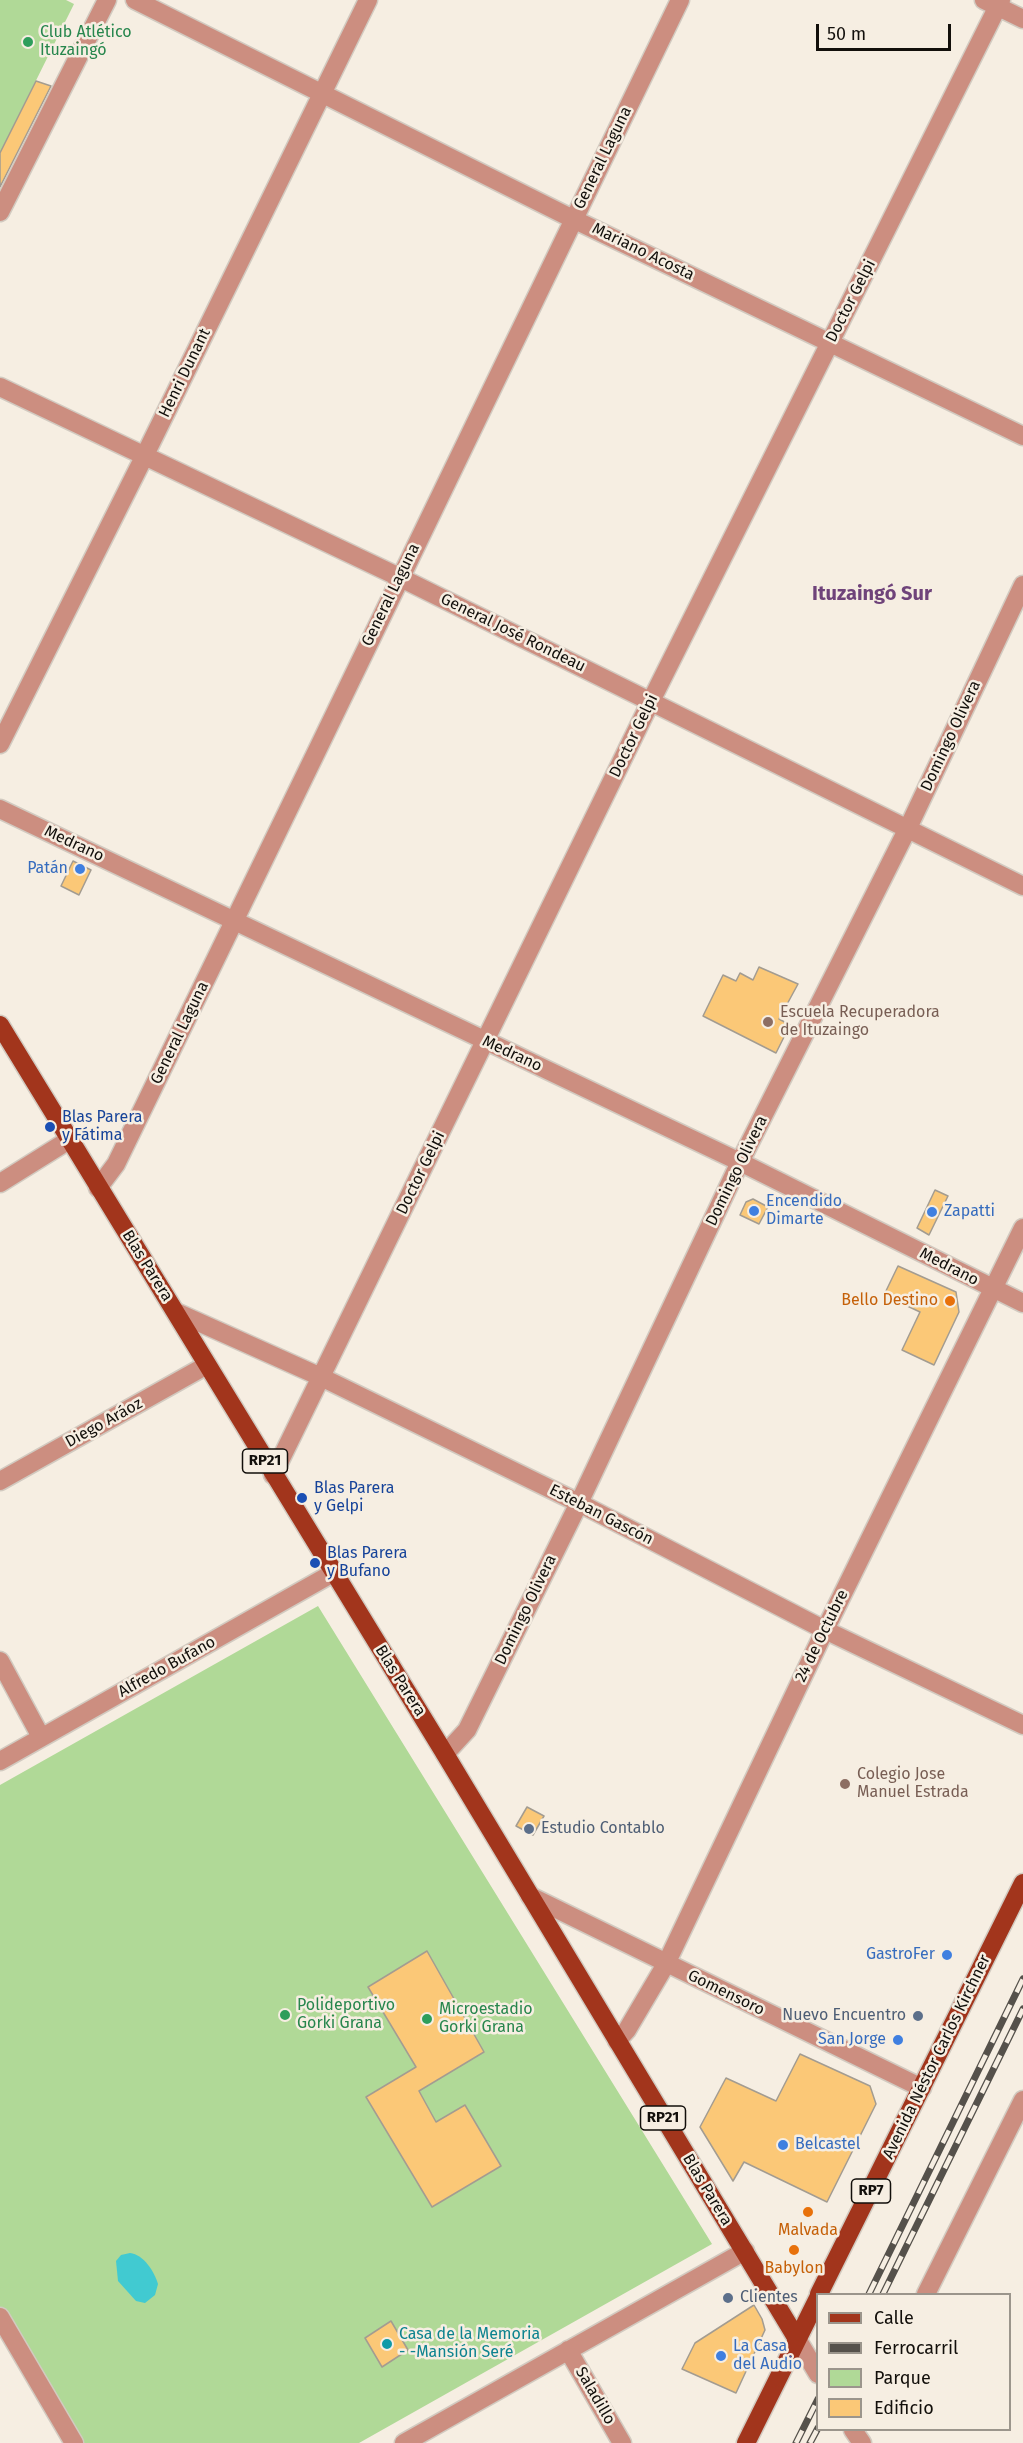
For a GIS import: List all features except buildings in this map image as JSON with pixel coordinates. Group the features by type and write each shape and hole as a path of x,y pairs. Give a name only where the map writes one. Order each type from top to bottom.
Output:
{"main road":[{"name":"Blas Parera","path":"0,1025 445,1754 797,2339"},
{"name":"Avenida Néstor Carlos Kirchner","path":"820,2293 1023,1883"},
{"name":"Avenida Néstor Carlos Kirchner","path":"797,2339 816,2300"},
{"name":"RP7","path":"746,2443 797,2339"}],"street":[{"path":"0,212 107,0"},
{"name":"Mariano Acosta","path":"135,0 573,219 1023,436"},
{"name":"Henri Dunant","path":"0,744 145,455 368,0"},
{"name":"General Laguna","path":"98,1188 116,1164 236,920 399,578 680,0"},
{"path":"994,2 1023,19"},
{"name":"Doctor Gelpi","path":"273,1475 651,701 830,342 994,2"},
{"name":"General José Rondeau","path":"0,387 399,578 1023,886"},
{"name":"Domingo Olivera","path":"445,1754 467,1730 579,1503 740,1162 908,828 1023,585"},
{"name":"Medrano","path":"0,809 740,1162 1023,1303"},
{"path":"0,1183 69,1140"},
{"name":"24 de Octubre","path":"617,2041 627,2030 666,1964 825,1630 1023,1228"},
{"name":"Esteban Gascón","path":"176,1312 321,1377 579,1503 825,1630 1023,1725"},
{"name":"Diego Aráoz","path":"0,1481 207,1365"},
{"name":"Alfredo Bufano","path":"0,1761 333,1573"},
{"path":"0,1661 41,1737"},
{"name":"Gomensoro","path":"530,1896 922,2088"},
{"path":"927,2293 1017,2128 1023,2100"},
{"path":"404,2443 745,2251"},
{"path":"0,2317 74,2443"},
{"path":"797,2339 816,2371"},
{"name":"Saladillo","path":"568,2350 622,2443"}],"green space":[{"name":"Club Atlético Ituzaingó","path":"0,0 66,0 74,4 0,153"},
{"name":"Polideportivo Gorki Grana","path":"318,1606 712,2244 359,2443 76,2443 0,2316 0,1785"}],"water":[{"path":"130,2253 140,2257 148,2264 158,2284 155,2295 145,2303 136,2301 118,2281 116,2261 121,2255"}],"railway":[{"path":"869,2293 1023,1979"},
{"path":"883,2293 1023,2009"},
{"path":"796,2443 816,2403"},
{"path":"810,2443 816,2431"}],"place":[{"name":"Club Atlético Ituzaingó","path":"28,42"},
{"name":"Patán","path":"80,869"},
{"name":"Escuela Recuperadora de Ituzaingo","path":"768,1022"},
{"name":"Blas Parera y Fátima","path":"50,1127"},
{"name":"Encendido Dimarte","path":"754,1211"},
{"name":"Zapatti","path":"932,1212"},
{"name":"Bello Destino","path":"950,1301"},
{"name":"Blas Parera y Gelpi","path":"302,1498"},
{"name":"Blas Parera y Bufano","path":"315,1563"},
{"name":"Colegio Jose Manuel Estrada","path":"845,1784"},
{"name":"Estudio Contablo","path":"529,1829"},
{"name":"GastroFer","path":"947,1955"},
{"name":"Polideportivo Gorki Grana","path":"285,2015"},
{"name":"Nuevo Encuentro","path":"918,2016"},
{"name":"Microestadio Gorki Grana","path":"427,2019"},
{"name":"San Jorge","path":"898,2040"},
{"name":"Belcastel","path":"783,2145"},
{"name":"Malvada","path":"808,2212"},
{"name":"Babylon","path":"794,2250"},
{"name":"Clientes","path":"728,2298"},
{"name":"Casa de la Memoria - -Mansión Seré","path":"387,2344"},
{"name":"La Casa del Audio","path":"721,2356"}],"district":[{"name":"Ituzaingó Sur","path":"872,594"}]}
